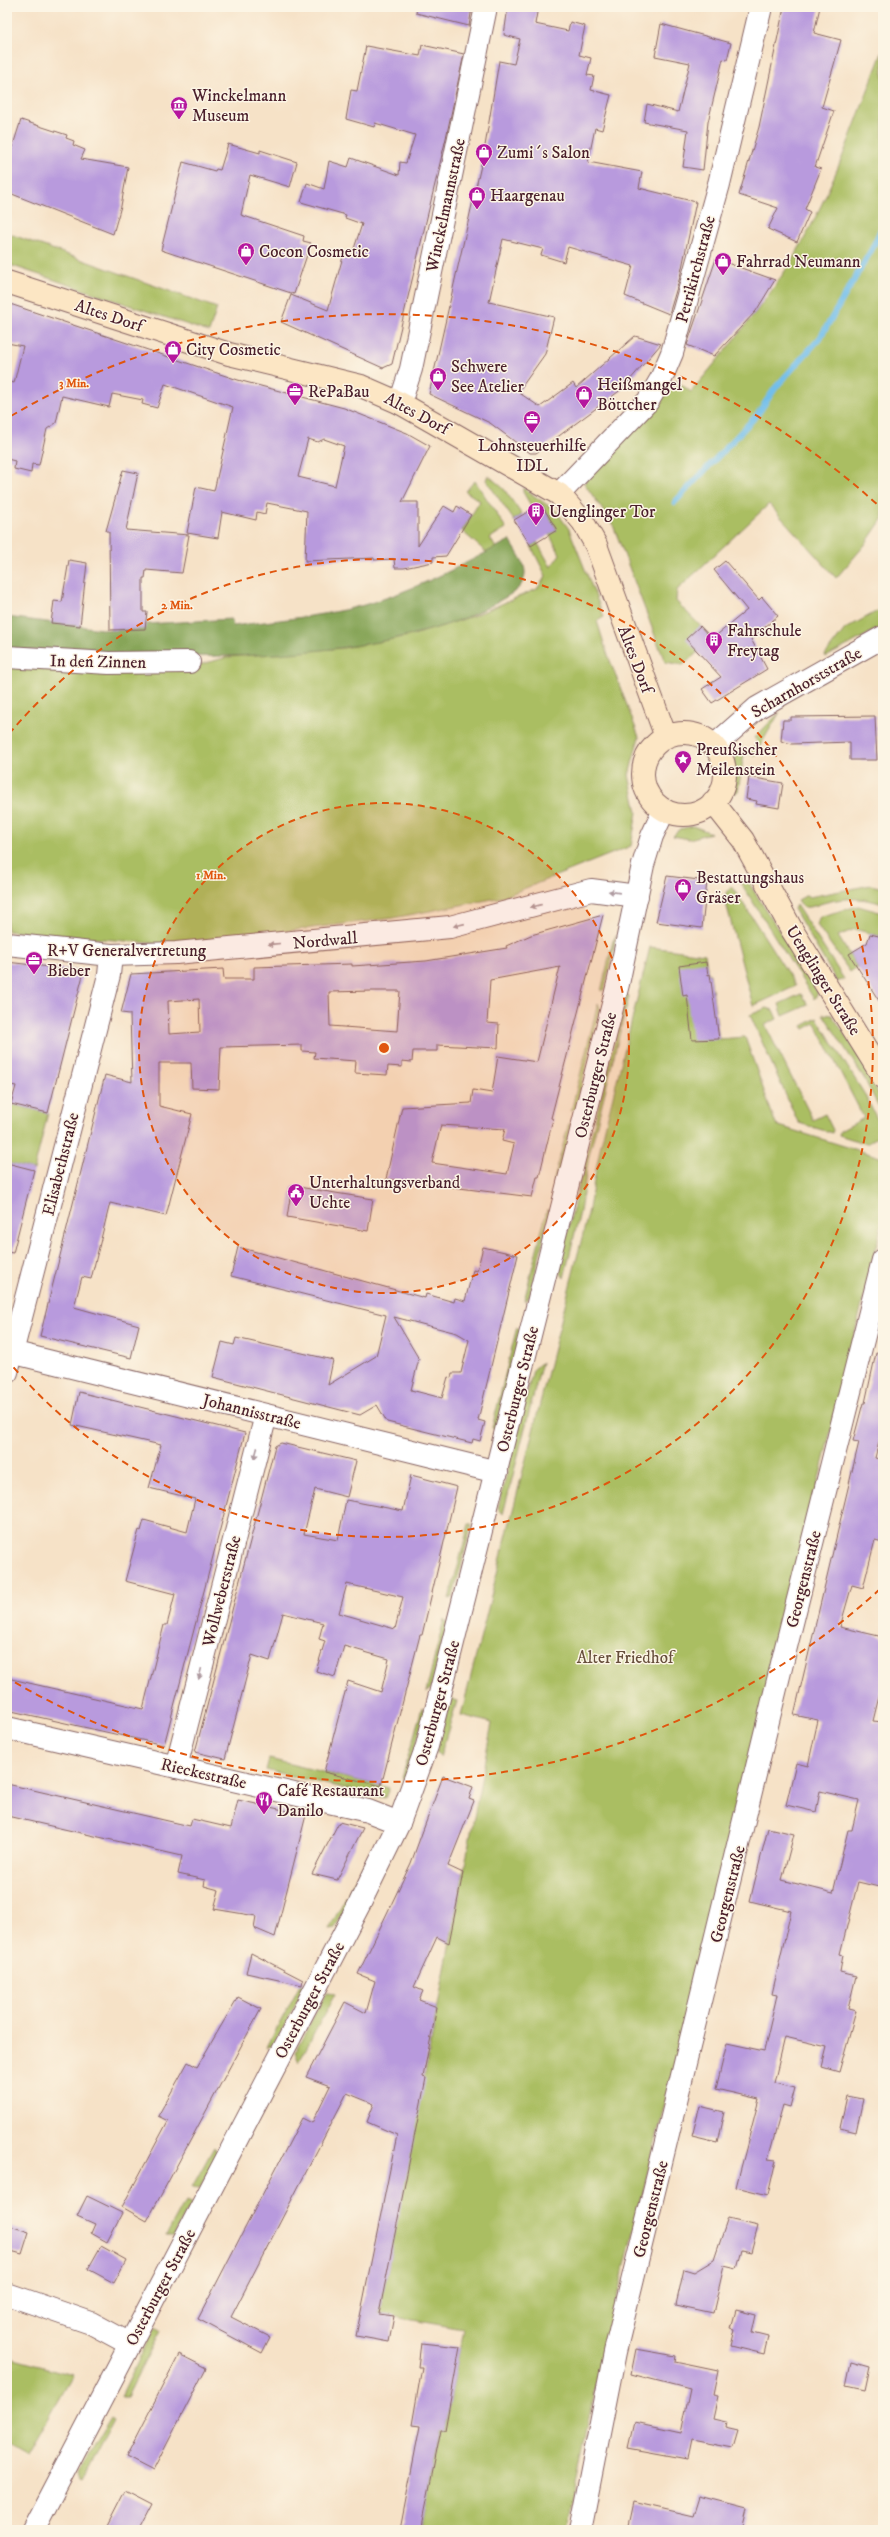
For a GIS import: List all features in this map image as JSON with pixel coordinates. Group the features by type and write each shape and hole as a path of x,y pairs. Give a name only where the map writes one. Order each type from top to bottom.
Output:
{"main road":[{"name":"Altes Dorf","path":"7,282 229,354 361,386 400,403 559,494 575,510 596,545 666,737"},
{"path":"687,733 707,739 714,746 721,757 724,781 720,792 713,802 703,810 690,814 676,814 664,810 654,802 646,791 643,779 643,766 648,754 655,744 666,737 687,733"},
{"name":"Uenglinger Straße","path":"713,802 743,840 792,930 883,1077"}],"street":[{"name":"Winckelmannstraße","path":"400,403 411,369 486,7"},
{"name":"Petrikirchstraße","path":"559,494 648,401 661,379 672,354 719,184 761,7"},
{"name":"Scharnhorststraße","path":"714,746 757,708 883,637"},
{"name":"In den Zinnen","path":"7,657 109,663 189,662"},
{"name":"Osterburger Straße","path":"32,2530 360,1903 399,1823 427,1746 618,984 648,848 664,810"},
{"name":"Nordwall","path":"7,944 111,955 176,953 399,934 450,927 591,890 637,896"},
{"name":"Elisabethstraße","path":"9,1358 107,982 111,955"},
{"name":"Georgenstraße","path":"580,2530 615,2352 786,1646 883,1260"},
{"name":"Johannisstraße","path":"9,1358 266,1415 496,1472"},
{"name":"Wollweberstraße","path":"176,1767 266,1415"},
{"name":"Rieckestraße","path":"7,1728 368,1811 399,1823"},
{"path":"7,2294 90,2323 130,2344"}],"green space":[{"path":"883,50 883,518 864,546 836,578 769,504 677,590 676,601 713,639 683,665 665,662 613,525 584,483 669,384 677,381 691,392 750,320 778,282 802,243 836,172"},
{"path":"7,233 217,308 209,332 7,264"},
{"path":"488,475 504,489 522,515 514,520 515,522 486,480"},
{"path":"475,481 506,528 490,538 496,548 487,553 462,531 480,501 465,491"},
{"path":"523,488 556,511 569,529 604,617 597,621 606,650 639,737 629,775 637,812 631,846 503,897 393,918 174,945 7,931 7,665 188,668 228,657 343,648 414,635 473,616 537,589 546,576 531,546 537,542 551,567 560,554 549,534 557,530 541,504 533,509 523,492"},
{"path":"510,540 521,558 525,569 524,579 519,588 492,605 465,618 436,628 393,639 332,649 239,656 146,656 7,649 7,617 110,630 145,629 146,624 231,619 233,626 345,610 397,594 446,573"},
{"path":"883,608 883,626 826,657 825,655 845,629"},
{"path":"780,712 754,757 751,754 757,741 754,738"},
{"path":"741,746 744,754 738,791 734,794 733,764"},
{"path":"693,826 711,833 689,839 673,836 680,829"},
{"path":"739,880 747,880 818,993 814,999"},
{"path":"871,885 883,888 883,904 862,899 848,899 834,900 803,907 798,900 807,895 809,897"},
{"path":"732,886 796,986 753,1006 725,899 726,894"},
{"path":"796,905 844,979 837,982 794,909"},
{"path":"858,906 883,913 883,937 855,929 838,936 857,967 850,972 817,925 819,918 822,916"},
{"path":"616,936 605,989 601,991 613,941"},
{"name":"Alter Friedhof","path":"650,947 705,954 708,974 710,974 719,1039 745,1037 776,1125 883,1158 883,1219 594,2391 567,2530 421,2530 441,2430 445,2430 463,2329 379,2314 492,1723 461,1715 588,1214 600,1148"},
{"path":"801,994 808,1005 783,1016 779,1004"},
{"path":"626,995 629,996 589,1156 580,1212 564,1278 558,1269"},
{"path":"598,1003 600,1008 576,1109 571,1111"},
{"path":"767,1008 773,1010 777,1019 765,1025 813,1120 825,1114 833,1130 832,1133 799,1123 797,1120 750,1015"},
{"path":"823,1014 832,1015 855,1050 871,1078 881,1104 883,1115 864,1078"},
{"path":"817,1018 865,1095 882,1129 881,1134 867,1144 839,1135 840,1131 864,1118 815,1023 804,1029 802,1026"},
{"path":"7,1103 48,1113 34,1170 7,1163"},
{"path":"569,1122 571,1127 559,1179 553,1183"},
{"path":"547,1209 550,1213 529,1298 524,1301"},
{"path":"517,1327 521,1331 496,1429 492,1428"},
{"path":"542,1362 503,1514 498,1508 533,1370"},
{"path":"469,1524 472,1524 453,1597 449,1599"},
{"path":"444,1619 447,1624 431,1689 426,1692"},
{"path":"450,1699 457,1701 440,1757 436,1753"},
{"path":"422,1708 425,1713 406,1779 402,1778"},
{"path":"269,1759 389,1788 385,1798 266,1770"},
{"path":"372,1858 335,1928 329,1929 362,1867 368,1859"},
{"path":"301,1983 304,1988 274,2046 267,2047"},
{"path":"326,1993 335,1994 299,2062 295,2052"},
{"path":"214,2147 218,2153 200,2188 192,2187"},
{"path":"185,2201 191,2204 174,2236 166,2236"},
{"path":"154,2328 160,2331 127,2397 121,2397"},
{"path":"7,2357 73,2375 28,2455 7,2443"},
{"path":"111,2418 114,2420 82,2481 80,2480 78,2471"}],"building":[{"path":"417,7 472,7 469,26 416,13"},
{"path":"508,7 538,7 535,24 568,31 570,22 585,26 579,55 591,58 587,75 594,76 591,90 611,95 602,130 595,128 588,162 642,172 639,188 696,202 680,277 669,314 625,296 633,266 568,247 564,262 541,255 543,249 503,239 489,302 554,317 545,354 518,392 540,407 573,383 576,388 635,336 661,344 622,389 536,453 530,453 490,423 429,394 484,152 499,61 514,64 520,39 504,35"},
{"path":"784,7 820,7 814,33 841,40 822,107 834,111 815,167 821,169 805,209 810,212 797,242 768,229 778,208 739,195 759,127"},
{"path":"661,24 731,43 727,60 723,59 708,122 703,170 683,167 688,130 644,122 647,104 678,112 690,63 655,56"},
{"path":"422,45 464,54 446,138 392,364 383,368 281,322 291,295 328,310 344,253 352,255 362,224 345,218 346,215 301,202 307,183 324,189 329,161 348,167 351,158 399,175 400,162 406,163 415,135 375,123 374,127 346,119 351,90 357,91 366,46 420,56"},
{"path":"21,120 67,135 66,138 74,141 73,145 85,150 81,159 128,167 121,206 113,234 7,192 7,164"},
{"path":"228,144 260,153 260,150 297,162 290,187 250,175 241,215 304,236 303,241 311,243 294,294 161,250 183,162 215,171 216,169 220,170"},
{"path":"716,259 775,280 756,311 714,356 687,345"},
{"path":"7,303 238,380 344,408 407,433 430,446 402,502 418,502 418,546 444,506 454,512 457,506 471,515 446,556 433,557 433,562 404,568 395,568 394,559 374,560 374,558 305,561 307,511 267,503 265,514 257,512 256,520 222,512 218,538 187,533 196,487 214,491 233,407 165,384 157,408 142,404 143,400 112,394 109,407 62,396 56,423 47,429 39,465 32,464 31,473 14,469 15,461 7,459 7,381 14,383 23,346 7,343","holes":["308,439 318,442 324,439 344,446 335,486 298,477"]},
{"path":"123,470 138,473 126,530 189,535 182,573 146,570 145,578 143,578 143,612 147,612 145,629 110,630 109,531 106,531"},
{"name":"Uenglinger Tor","path":"541,504 557,530 531,546 514,520"},
{"path":"69,560 87,563 80,626 51,623 54,601 62,602"},
{"path":"725,561 759,600 762,597 778,616 751,639 767,669 712,703 702,689 721,677 686,639 700,626 712,639 747,610 714,570"},
{"path":"875,716 877,760 850,760 850,742 792,744 781,741 783,720 791,720 791,717"},
{"path":"749,777 783,783 779,808 756,804 757,801 746,799"},
{"name":"Bestattungshaus Gräser","path":"667,876 707,881 702,928 656,922"},
{"path":"603,915 551,1118 553,1119 539,1177 537,1177 532,1197 386,1179 402,1107 471,1103 473,1090 492,1093 498,1056 537,1062 560,967 490,980 487,1023 499,1024 498,1048 437,1045 437,1051 413,1051 412,1062 402,1061 402,1067 388,1066 387,1075 355,1073 356,1061 314,1058 315,1052 302,1051 302,1045 221,1047 219,1089 192,1088 191,1063 159,1063 159,1106 192,1114 166,1216 110,1203 91,1279 82,1277 74,1307 139,1325 131,1358 40,1336 105,1075 132,1082 130,1014 121,1013 131,974 223,969 224,979 254,979 254,967 352,964 352,966 426,961 507,948 506,946 531,935","holes":["400,991 397,1031 330,1026 329,992","199,999 200,1032 169,1034 168,1001","441,1125 505,1129 502,1141 514,1144 507,1174 432,1163"]},
{"path":"870,934 883,937 883,1007 849,954 867,943"},
{"path":"7,962 84,971 48,1113 11,1104 16,1086 7,1084"},
{"path":"706,962 708,975 710,974 719,1039 692,1040 687,995 683,996 679,966"},
{"path":"7,1163 34,1170 13,1253 7,1252"},
{"path":"292,1186 373,1199 368,1231 287,1217"},
{"path":"238,1247 425,1298 426,1294 454,1302 455,1298 465,1301 473,1270 477,1271 483,1247 518,1255 478,1420 485,1422 480,1441 473,1439 472,1443 387,1422 377,1405 360,1415 213,1377 222,1342 234,1345 236,1338 333,1360 328,1385 376,1356 386,1315 231,1276","holes":["394,1317 457,1333 469,1340 461,1373 452,1373 451,1378 448,1377 442,1398 411,1390 419,1359"]},
{"path":"876,1353 883,1354 883,1426 875,1458 883,1460 883,1542 875,1540 863,1588 852,1585 840,1627 883,1637 883,1680 873,1721 883,1722 883,1888 858,1882 840,1954 843,1955 840,1972 856,1976 848,2009 856,2011 839,2072 822,2067 827,2047 785,2037 774,2083 795,2088 790,2107 783,2105 768,2159 776,2160 768,2195 736,2187 759,2099 716,2089 727,2043 764,2051 777,1995 772,1994 791,1911 750,1901 768,1828 794,1834 782,1880 833,1893 848,1830 852,1830 859,1800 820,1791 816,1812 786,1805 796,1763 808,1766 818,1720 794,1715 859,1442 853,1441 863,1403 865,1403"},
{"path":"79,1392 245,1433 164,1745 7,1710 7,1678 143,1709 164,1625 167,1625 175,1594 125,1581 139,1530 141,1531 144,1520 187,1532 195,1499 149,1488 161,1445 72,1425"},
{"path":"281,1443 356,1461 347,1497 315,1489 304,1534 338,1540 346,1500 403,1511 411,1475 457,1487 422,1635 420,1635 381,1786 324,1772 348,1681 381,1692 389,1659 344,1646 335,1677 316,1671 325,1641 319,1639 323,1623 283,1613 270,1661 252,1655 225,1759 195,1752 275,1446","holes":["347,1584 403,1597 395,1629 339,1613"]},
{"path":"443,1776 473,1787 469,1799 474,1801 448,1866 463,1873 449,1943 437,1937 414,1987 423,1991 419,2000 437,2007 423,2077 426,2078 379,2314 394,2316 389,2342 356,2336 397,2135 367,2122 374,2104 347,2093 231,2317 270,2337 262,2353 198,2319 302,2118 312,2123 330,2086 306,2077 345,2002 366,2013 375,1981 358,1974 411,1863"},
{"path":"7,1784 190,1826 192,1819 231,1828 238,1800 306,1815 275,1937 254,1928 256,1916 214,1909 219,1890 204,1886 205,1880 178,1874 182,1856 7,1816"},
{"path":"339,1822 363,1828 337,1880 312,1874"},
{"path":"251,1953 303,1980 302,1985 246,1973"},
{"path":"238,1997 261,2009 147,2221 122,2207 168,2121 158,2116 188,2062 197,2067"},
{"path":"847,2096 863,2099 856,2132 840,2128"},
{"path":"700,2106 724,2112 717,2142 692,2136"},
{"path":"87,2196 122,2213 107,2242 91,2233 95,2224 77,2216"},
{"path":"728,2218 758,2225 751,2252 742,2250 737,2269 724,2266 713,2313 676,2305 684,2269 694,2272 714,2260"},
{"path":"7,2225 29,2232 22,2254 7,2250"},
{"path":"101,2246 126,2260 114,2283 88,2269"},
{"path":"736,2310 756,2315 752,2333 768,2337 764,2354 731,2346 735,2329 731,2328"},
{"path":"421,2343 460,2347 445,2430 441,2430 421,2530 400,2530 420,2426 412,2425 422,2367 418,2367"},
{"path":"636,2349 676,2356 675,2362 718,2371 713,2395 718,2396 713,2419 726,2422 725,2428 738,2431 733,2448 692,2440 688,2459 628,2448 634,2422 681,2432 690,2389 631,2374"},
{"path":"179,2354 206,2368 153,2471 126,2457"},
{"path":"851,2362 869,2367 864,2390 846,2386"},
{"path":"125,2491 152,2505 139,2530 105,2530"},
{"path":"700,2497 747,2509 742,2530 627,2530 633,2502 694,2516"}],"waterway":[{"path":"675,502 757,415 776,387 820,338 872,249 883,225"}],"place":[{"name":"Winckelmann Museum","path":"179,120"},
{"name":"Zumi´s Salon","path":"484,167"},
{"name":"Haargenau","path":"477,210"},
{"name":"Cocon Cosmetic","path":"246,266"},
{"name":"Fahrrad Neumann","path":"723,276"},
{"name":"City Cosmetic","path":"173,364"},
{"name":"Schwere See Atelier","path":"438,391"},
{"name":"RePaBau","path":"295,406"},
{"name":"Heißmangel Böttcher","path":"584,409"},
{"name":"Lohnsteuerhilfe IDL","path":"532,434"},
{"name":"Uenglinger Tor","path":"536,526"},
{"name":"Fahrschule Freytag","path":"714,655"},
{"name":"Preußischer Meilenstein","path":"683,774"},
{"name":"Bestattungshaus Gräser","path":"683,902"},
{"name":"R+V Generalvertretung Bieber","path":"34,975"},
{"name":"Unterhaltungsverband Uchte","path":"296,1207"},
{"name":"Café Restaurant Danilo","path":"264,1815"}]}
